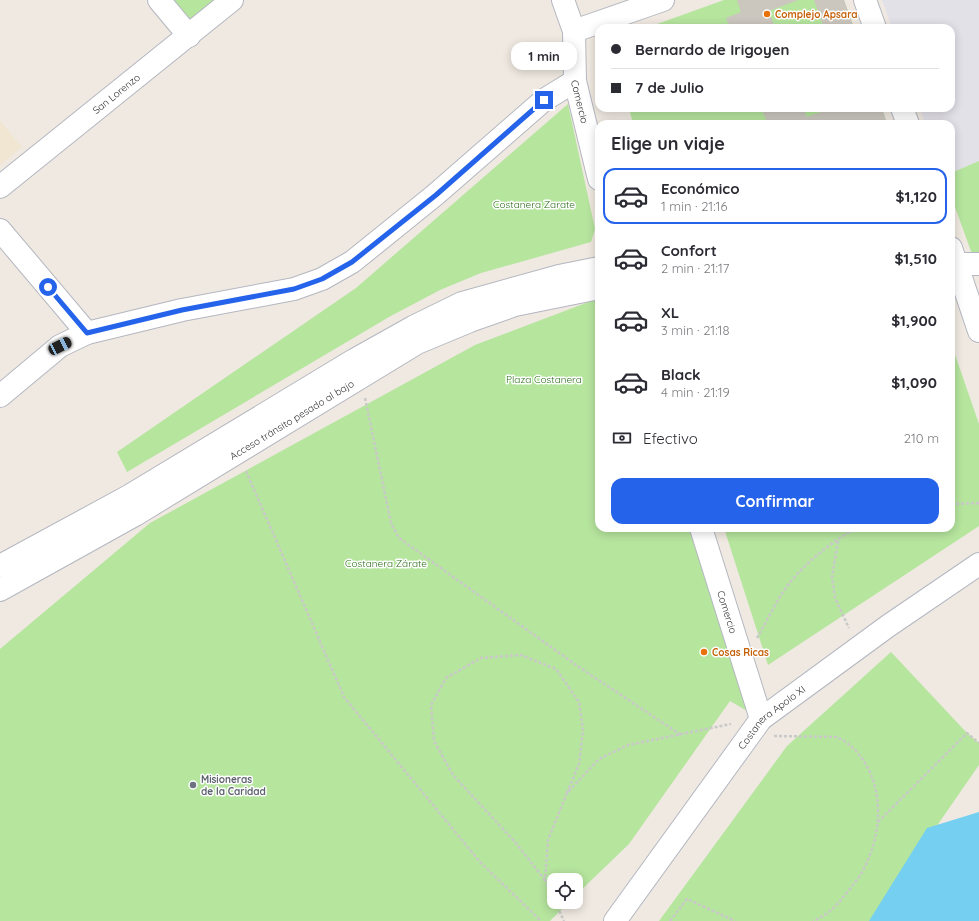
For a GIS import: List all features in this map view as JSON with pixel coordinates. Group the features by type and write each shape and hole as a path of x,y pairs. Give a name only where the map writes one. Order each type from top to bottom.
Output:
{"street":[{"path":"159,0 189,36"},
{"name":"San Lorenzo","path":"0,187 232,0"},
{"name":"Comercio","path":"563,0 574,31 575,81 595,163"},
{"path":"574,31 663,0"},
{"path":"865,0 874,24"},
{"path":"0,396 60,346 87,333 182,310 294,289 322,279 352,262 436,195 544,100 575,81"},
{"path":"0,230 87,333"},
{"path":"979,264 958,270 979,332"},
{"name":"Acceso tránsito pesado al bajo","path":"0,566 129,496 292,397 413,327 462,302 559,276 595,269"},
{"name":"Acceso tránsito pesado al bajo","path":"0,590 135,515 418,343 470,321 516,305 595,289"},
{"name":"Comercio","path":"703,532 743,662 770,729"},
{"name":"Costanera Apolo XI","path":"615,921 770,729 888,626 979,564"}],"path":[{"path":"361,378 391,523 399,538 576,665 681,734"},
{"path":"238,453 344,697 480,862 541,921"},
{"path":"955,504 979,503"},
{"path":"743,662 788,585 817,556 851,532"},
{"path":"838,540 832,577 835,598 848,628"},
{"path":"545,880 548,840 580,764 583,730 579,702 556,669 521,655 481,658 446,678 432,705 434,741 453,775 516,842 547,885"},
{"path":"567,793 599,759 628,745 681,734 770,729 836,737 845,741 861,757 871,772 877,796 878,822 876,840 863,871 834,909 813,921"},
{"path":"878,822 967,733 979,743"},
{"path":"670,921 687,899 735,921"},
{"path":"558,909 564,921"}],"shaded area":[{"path":"882,0 979,0 979,161 955,171 955,120 924,120 921,112 955,112 955,24 891,24"},
{"path":"0,121 22,147 0,165"}],"green space":[{"path":"174,0 216,0 191,20"},
{"name":"Complejo Apsara","path":"724,0 844,0 853,24 657,24"},
{"name":"Costanera Zarate","path":"568,104 595,229 591,242 481,273 440,290 389,317 127,472 117,452 356,288"},
{"path":"630,112 883,112 886,120 632,120"},
{"path":"979,161 979,254 972,254 955,207 955,171"},
{"path":"595,300 595,532 698,532 761,719 730,701 629,844 583,888 583,873 547,873 547,909 562,909 550,921 0,921 0,649 150,523 475,345"},
{"path":"955,355 979,424 979,526 768,665 725,532 955,532"},
{"path":"891,652 967,733 979,743 979,765 871,921 659,921 787,746"}],"water":[{"path":"979,812 979,921 869,921 927,828"}],"building":[{"path":"737,0 798,0 769,11 774,24 728,24 726,18 741,12"},
{"path":"814,0 844,0 853,24 823,24"},
{"path":"763,112 805,112 807,117 821,112 883,112 886,120 766,120"}],"place":[{"name":"Complejo Apsara","path":"767,14"},
{"name":"Cosas Ricas","path":"704,652"},
{"name":"Misioneras de la Caridad","path":"193,785"}],"route":[{"path":"48,287 87,333 182,310 294,289 322,279 352,262 436,195 544,100"}],"park label":[{"name":"Plaza Costanera","path":"544,379"},
{"name":"Costanera Zárate","path":"386,563"}]}
